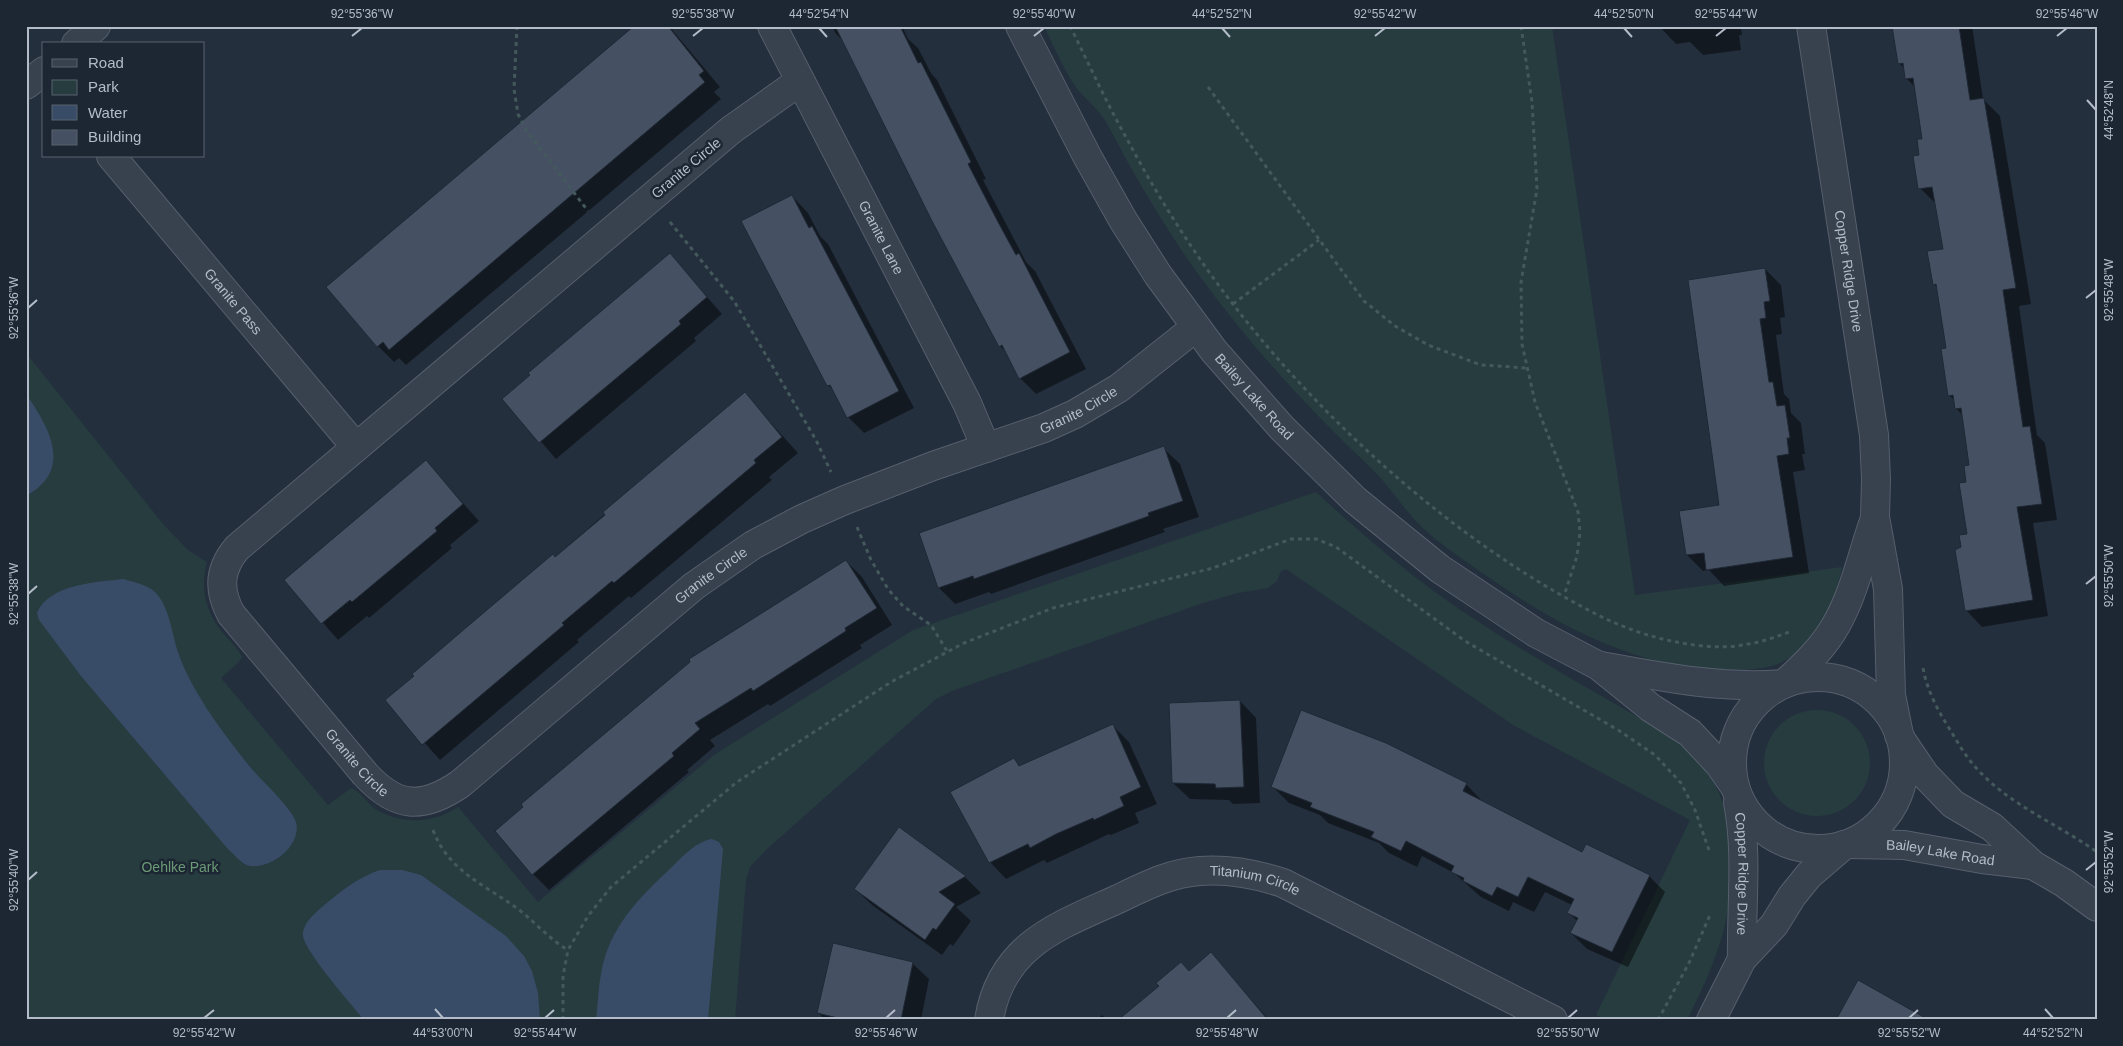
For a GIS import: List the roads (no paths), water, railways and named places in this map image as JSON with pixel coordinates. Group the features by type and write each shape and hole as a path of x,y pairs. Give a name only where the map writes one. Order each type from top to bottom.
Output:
{"street":[{"path":"78,42 96,26"},
{"name":"Granite Lane","path":"772,26 967,403 986,448"},
{"name":"Bailey Lake Road","path":"1020,26 1087,156 1123,220 1158,275 1235,376 1282,428 1332,480 1440,569 1536,633 1599,666 1651,708 1690,733 1719,764 1736,789"},
{"name":"Copper Ridge Drive","path":"1811,26 1874,435 1875,517 1888,589 1891,695 1900,736"},
{"name":"Granite Circle","path":"800,81 731,130 237,548 230,556 221,578 223,598 231,614 374,784 394,798 416,802 438,798 460,784 694,586 753,545 802,518 845,500 1044,428 1096,402 1134,377 1196,327"},
{"name":"Granite Pass","path":"113,158 356,447"},
{"name":"Copper Ridge Drive","path":"1784,683 1822,646 1838,622 1875,517"},
{"name":"Bailey Lake Road","path":"1599,666 1692,682 1759,685 1784,683"},
{"path":"1817,676 1851,684 1867,692 1880,704 1888,713 1900,736 1904,758 1903,775 1896,799 1877,826 1863,837 1846,844 1827,849 1814,849 1802,848 1778,840 1768,834 1750,816 1736,789 1731,761 1739,726 1765,694 1784,683 1817,676"},
{"name":"Bailey Lake Road","path":"1900,736 1925,774 1942,794 1960,808 1992,827 2033,865 2064,883 2097,907"},
{"name":"Copper Ridge Drive","path":"1736,789 1745,852 1741,912 1742,959"},
{"name":"Bailey Lake Road","path":"1846,844 1904,845 1982,859 2033,865"},
{"name":"Copper Ridge Drive","path":"1711,1020 1742,959 1774,925 1792,896 1809,875 1846,844"},
{"name":"Titanium Circle","path":"989,1020 998,989 1010,968 1032,943 1049,930 1159,880 1187,872 1220,870 1253,874 1283,883 1553,1020"}],"water":[{"path":"26,394 49,434 53,448 53,461 49,474 41,486 26,496"},
{"path":"124,579 148,587 160,598 182,662 203,703 250,767 282,801 293,816 297,831 290,847 284,854 267,864 259,866 247,865 227,848 81,676 39,620 37,613 43,603 63,590 88,583"},
{"path":"712,839 719,842 723,849 708,1020 596,1020 600,980 605,957 618,928 637,902 681,858 696,846"},
{"path":"380,870 402,870 421,875 506,936 524,956 532,971 538,993 540,1020 364,1020 312,954 306,944 303,931 308,921 334,897 359,880"}],"park label":[{"name":"Oehlke Park","path":"180,867"}]}
